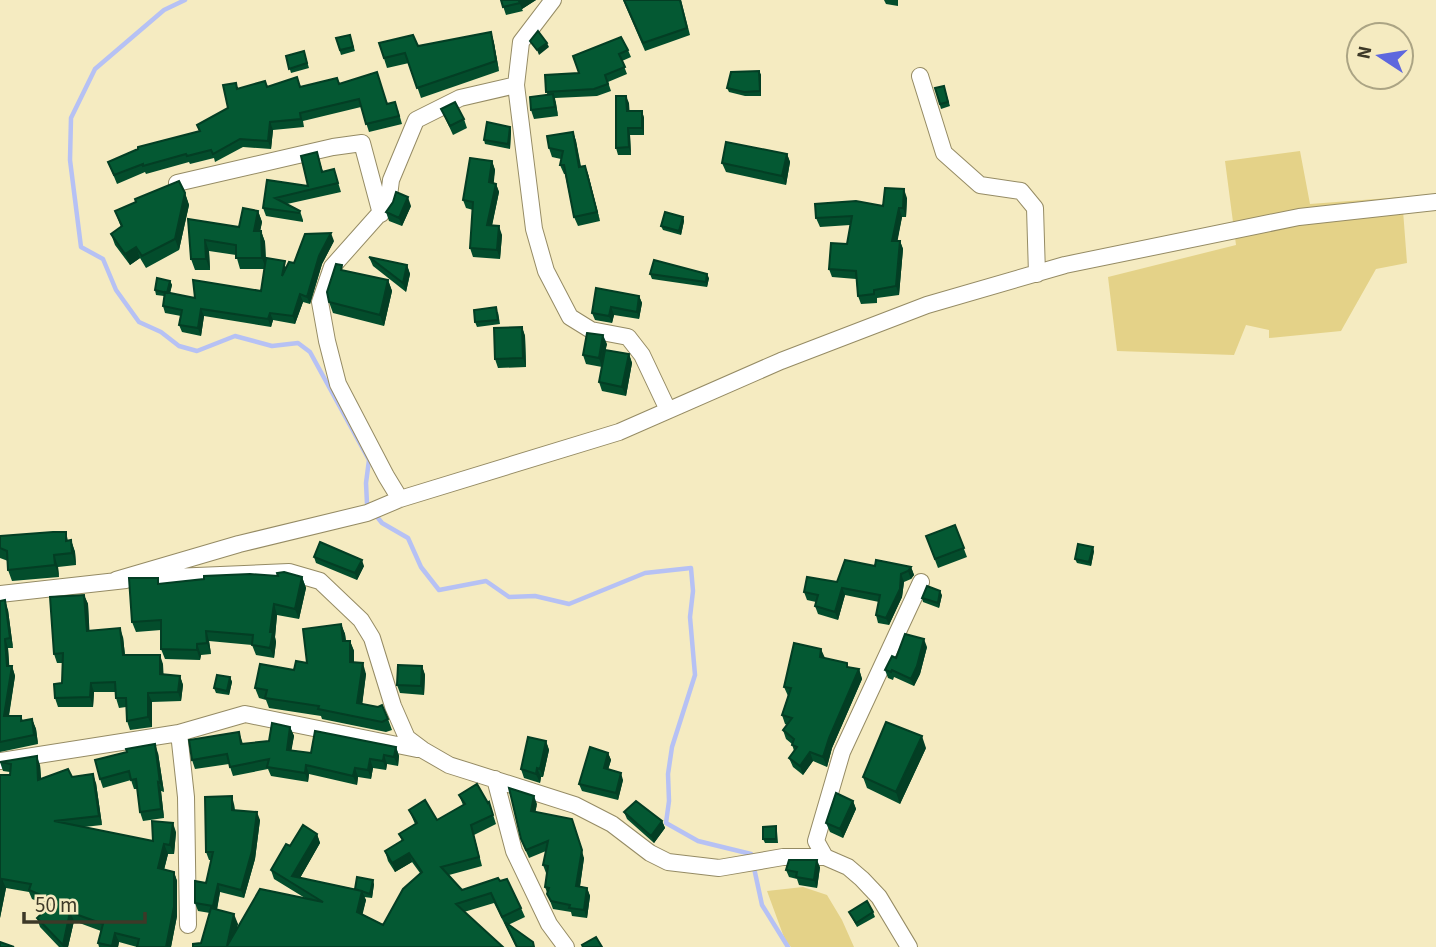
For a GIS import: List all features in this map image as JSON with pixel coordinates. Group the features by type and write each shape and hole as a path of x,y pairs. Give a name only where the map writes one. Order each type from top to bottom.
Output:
{"street":[{"path":"553,0 521,42 516,85 534,229 546,271 570,317 592,330 628,337 642,355 668,410"},
{"path":"920,76 944,153 980,185 1021,191 1035,208 1037,275"},
{"path":"400,499 338,384 320,302 332,267 388,204 391,180 416,120 460,98 516,85"},
{"path":"177,183 333,146 362,143 381,214"},
{"path":"116,580 239,544 373,511 400,499 619,432 781,362 927,305 1065,265 1299,217 1436,202"},
{"path":"0,594 116,580 289,572 320,581 361,620 372,638 393,706 407,738 423,750 449,765 575,805 612,824 650,853 668,862 719,868 783,857 825,857 848,867 862,878 879,897 909,947"},
{"path":"825,857 816,841 842,752 921,582"},
{"path":"0,761 179,733 245,714 423,750"},
{"path":"179,733 186,797 188,925"},
{"path":"495,779 514,851 549,924 566,947"}],"shaded area":[{"path":"1300,151 1310,204 1402,197 1407,263 1376,269 1341,331 1269,338 1269,330 1246,325 1234,355 1117,351 1108,277 1236,245 1225,161"},
{"path":"803,887 827,895 854,947 791,947 785,940 767,891"}],"building":[{"path":"501,0 520,0 520,3 503,7"},
{"path":"624,0 680,0 687,28 643,43"},
{"path":"538,31 547,43 537,50 530,41"},
{"path":"491,32 496,61 417,88 405,53 384,58 379,43 413,35 418,46"},
{"path":"350,35 353,47 340,50 336,38"},
{"path":"621,37 628,50 619,54 625,67 605,75 608,84 594,89 546,92 545,75 579,73 573,56"},
{"path":"304,51 307,63 289,69 286,56"},
{"path":"759,71 760,91 744,92 727,88 731,72"},
{"path":"377,72 387,104 395,102 399,116 366,124 359,99 300,113 301,119 270,122 268,141 240,139 213,154 211,150 187,156 186,154 143,164 114,175 108,162 138,147 200,131 197,125 228,108 223,85 236,83 237,89 265,81 267,87 297,77 300,87 337,78 339,84"},
{"path":"944,86 948,102 940,104 935,88"},
{"path":"553,94 555,107 531,110 530,97"},
{"path":"616,96 626,96 627,111 642,111 642,128 628,128 629,147 616,148"},
{"path":"455,102 464,119 450,126 441,109"},
{"path":"487,122 510,127 508,144 484,140"},
{"path":"573,132 579,167 585,166 597,212 574,217 564,165 560,165 563,151 549,148 547,136"},
{"path":"726,142 787,154 782,176 722,163"},
{"path":"317,152 322,172 334,169 338,183 275,198 300,211 299,213 263,208 267,180 308,186 301,156"},
{"path":"470,158 492,161 489,182 496,184 487,225 499,226 497,250 470,248 473,202 463,200"},
{"path":"179,181 185,193 175,239 142,256 136,247 125,254 111,234 122,226 115,211 136,202 135,199"},
{"path":"885,188 904,189 903,208 899,208 892,241 900,241 896,286 874,290 874,294 858,296 856,271 829,269 831,243 847,244 852,216 816,218 815,204 856,201 883,206"},
{"path":"396,192 408,197 399,218 386,212"},
{"path":"243,208 258,211 254,231 261,231 262,258 236,258 236,245 205,240 206,259 191,259 188,219 239,227"},
{"path":"665,212 683,217 679,231 661,226"},
{"path":"331,233 319,256 307,297 300,294 293,316 270,313 268,319 201,309 198,328 179,325 182,310 163,306 165,292 195,298 193,280 261,291 266,258 285,261 282,276 289,262 294,263 305,234"},
{"path":"369,257 407,265 403,283"},
{"path":"654,260 707,274 706,282 650,274"},
{"path":"336,264 342,265 341,270 388,280 380,315 329,302 327,292"},
{"path":"157,278 170,281 167,293 155,290"},
{"path":"596,288 639,296 637,312 611,307 609,316 592,313"},
{"path":"496,307 498,320 475,322 474,310"},
{"path":"522,327 523,358 495,359 494,328"},
{"path":"587,333 603,335 599,358 583,355"},
{"path":"605,350 629,354 622,387 599,382"},
{"path":"955,525 964,548 935,559 926,536"},
{"path":"66,532 66,541 71,540 72,553 54,555 55,565 8,570 7,551 0,548 0,536"},
{"path":"320,542 362,560 355,573 314,557"},
{"path":"1078,544 1093,547 1089,562 1075,559"},
{"path":"845,560 875,566 876,560 911,567 901,574 900,589 886,618 876,615 880,595 842,588 835,612 815,606 818,595 804,592 807,577 837,582"},
{"path":"277,573 302,577 295,609 274,604 270,648 252,645 253,635 206,631 207,643 197,644 197,650 161,649 161,620 132,622 129,578 158,578 158,584 204,579 204,576 278,576"},
{"path":"927,586 940,591 938,603 922,598"},
{"path":"84,595 87,631 120,628 123,655 160,655 160,674 180,676 178,692 148,693 148,717 127,721 126,698 116,698 115,682 91,683 90,697 55,698 54,684 62,683 63,653 54,654 50,597"},
{"path":"5,600 10,638 5,639 7,666 12,666 4,716 21,716 21,721 32,719 34,735 0,742 0,601"},
{"path":"341,624 343,641 350,641 350,662 363,663 357,703 378,707 382,705 388,719 382,722 318,709 319,706 265,698 267,690 255,688 260,664 294,670 296,661 307,663 303,629"},
{"path":"905,634 924,639 911,679 892,670 885,670 892,656 896,658"},
{"path":"794,643 821,649 820,657 847,663 847,667 859,669 823,757 810,752 800,766 789,758 797,747 792,745 794,739 783,730 792,718 782,715 791,688 784,687"},
{"path":"398,665 422,666 421,686 397,685"},
{"path":"217,675 230,677 227,691 214,688"},
{"path":"886,722 922,736 896,792 863,777"},
{"path":"272,723 290,727 287,750 311,753 315,731 396,747 394,757 384,755 383,761 370,759 368,770 355,768 353,776 306,765 305,773 267,767 269,759 230,767 227,754 192,760 189,740 239,732 241,744 269,741"},
{"path":"528,737 546,741 540,769 537,768 536,774 521,769"},
{"path":"155,744 161,809 140,812 136,779 131,780 129,771 100,779 95,760 127,752 126,749"},
{"path":"590,747 608,753 604,768 621,773 616,793 579,784"},
{"path":"37,756 38,780 68,769 72,777 93,774 99,816 54,821 153,841 152,821 173,823 170,845 164,844 158,868 174,872 174,907 166,947 137,947 139,939 115,933 112,946 98,943 103,924 70,912 63,945 37,918 55,901 29,890 31,884 2,879 0,891 0,775 10,775 11,764 0,762"},
{"path":"477,784 489,802 493,815 471,825 479,857 441,867 462,890 498,878 500,881 507,879 521,908 502,917 491,893 456,904 503,947 193,947 193,944 201,943 211,908 234,914 227,946 260,889 323,902 271,870 286,844 290,846 303,825 317,834 292,876 362,891 357,912 383,925 403,889 422,872 409,853 392,863 385,851 403,840 399,834 417,823 409,810 425,800 437,820 465,804 459,795"},
{"path":"509,788 534,796 531,811 572,819 582,850 576,886 587,888 584,910 551,901 547,894 549,888 545,887 548,866 543,865 548,841 526,850"},
{"path":"836,793 853,801 840,829 826,823"},
{"path":"232,796 232,810 257,812 252,851 241,890 218,884 213,906 195,903 195,881 206,883 213,852 206,852 205,797"},
{"path":"636,801 662,821 651,836 624,812"},
{"path":"776,826 776,839 763,839 763,827"},
{"path":"789,860 817,860 814,880 796,877 797,872 786,870"},
{"path":"357,877 373,880 370,894 355,889"},
{"path":"867,901 873,912 856,923 849,912"},
{"path":"505,922 533,942 534,947 517,947"},
{"path":"596,937 602,947 583,947 582,945"},
{"path":"0,942 14,947 0,947"}],"waterway":[{"path":"185,0 164,10 95,69 71,118 70,160 81,247 103,259 116,290 139,322 161,332 179,346 197,351 235,336 272,346 298,343 310,352 369,460 367,504 382,523 408,538 421,567 439,590 486,581 509,597 535,596 569,604 645,573 691,568 693,591 690,617 695,675 672,747 666,823 698,841 751,854 762,905 788,947"}]}
